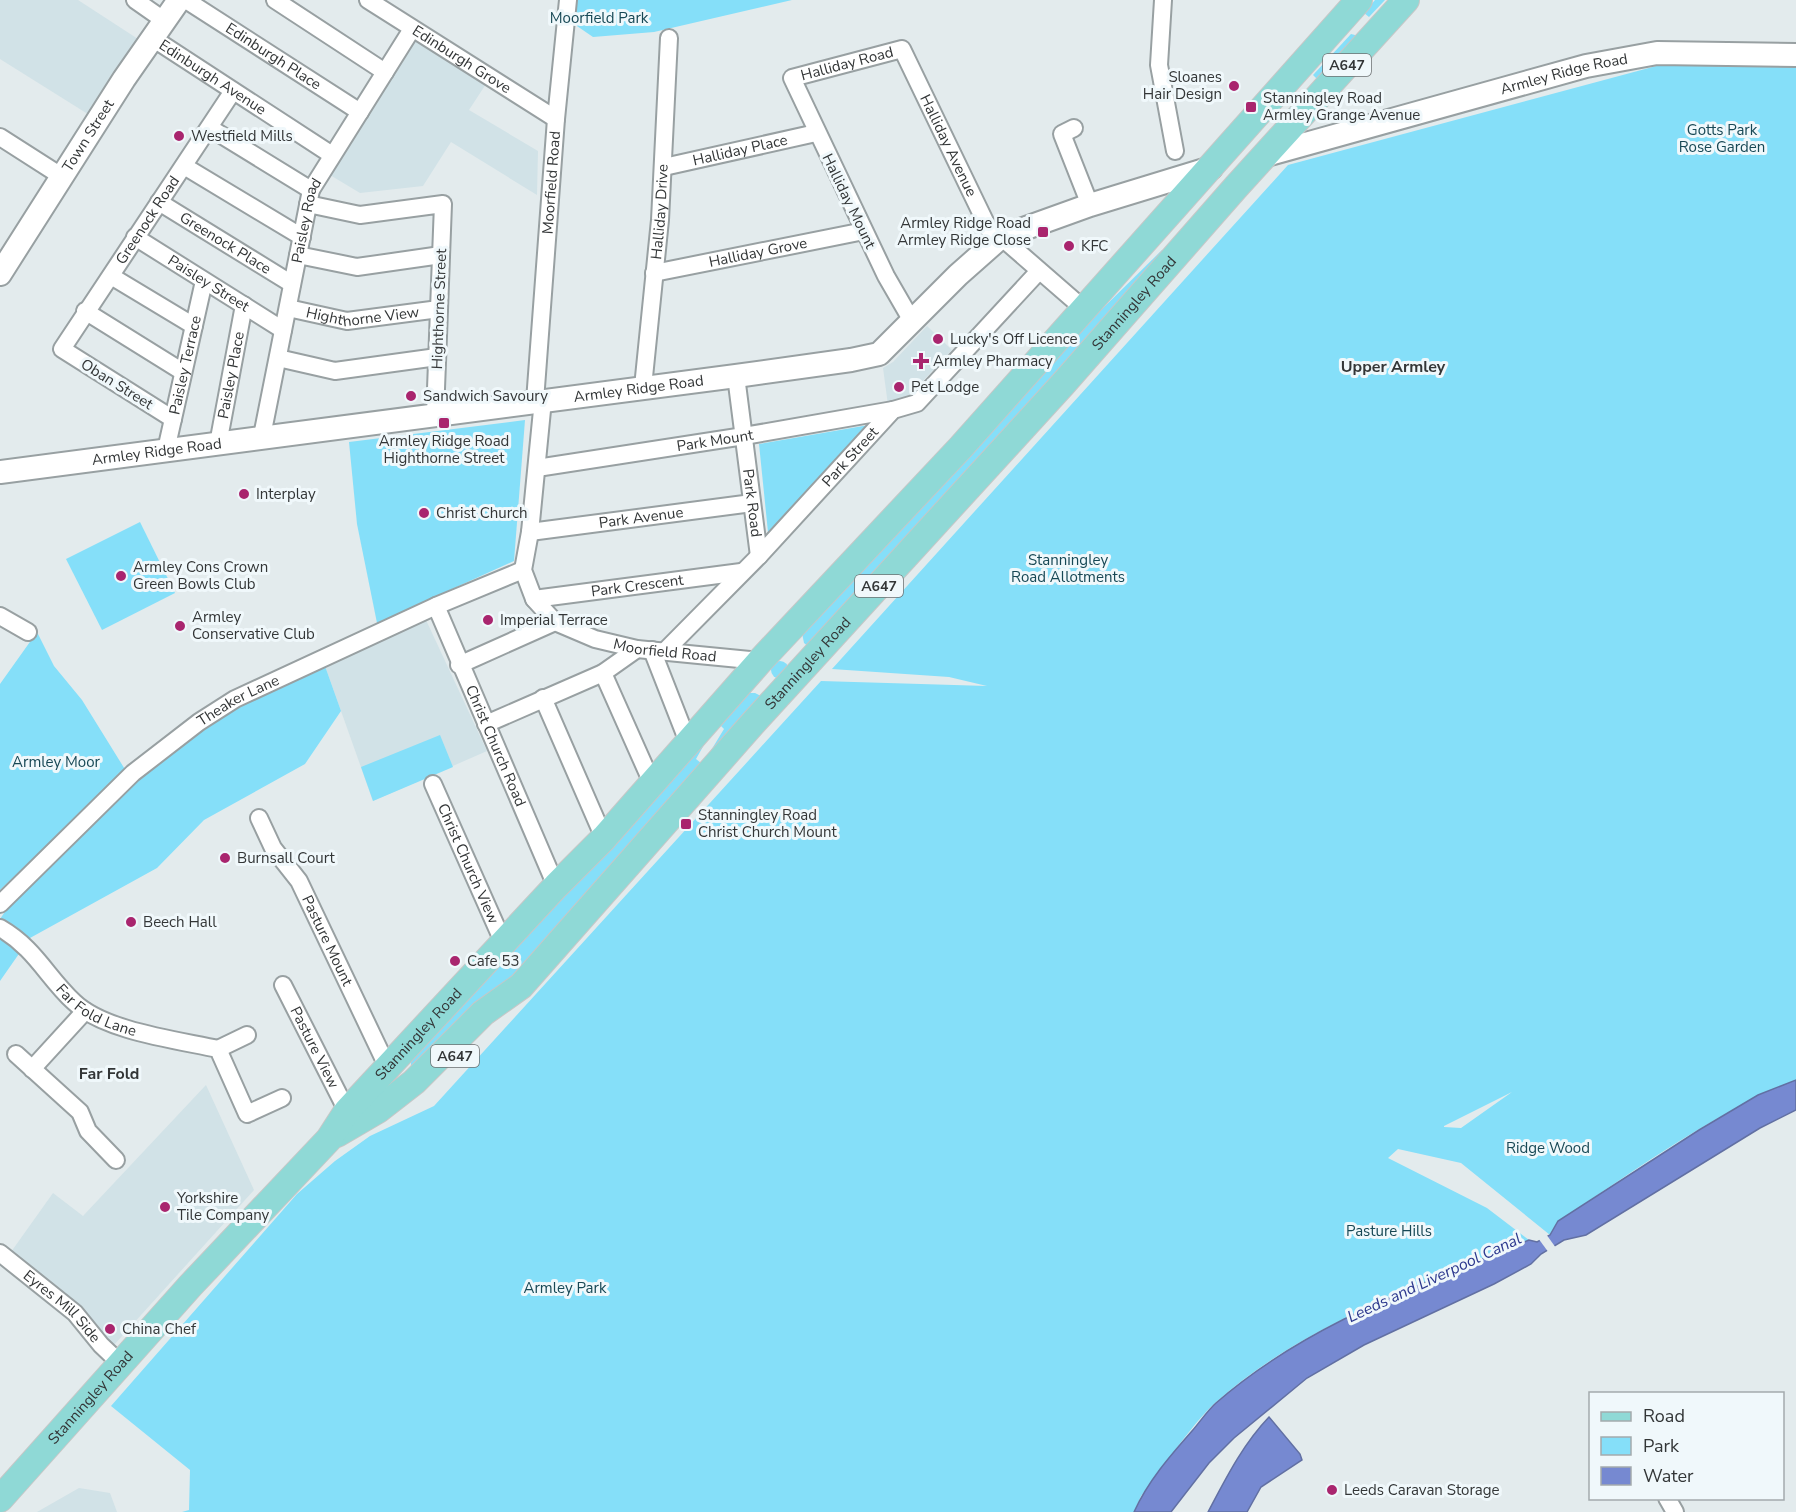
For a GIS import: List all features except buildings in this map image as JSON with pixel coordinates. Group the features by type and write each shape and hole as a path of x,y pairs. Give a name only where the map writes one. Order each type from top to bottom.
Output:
{"main road":[{"path":"1353,6 1364,24 1371,24 1392,0"},
{"name":"Stanningley Road","path":"329,1139 378,1110 414,1082 483,1013 521,986 782,692 1063,384 1236,187 1406,0"},
{"name":"Stanningley Road","path":"0,1499 190,1286 329,1139 347,1111 604,837 763,659 961,447 1353,6"},
{"path":"1211,168 1249,137 1263,130 1288,130"},
{"path":"1181,202 1236,187"},
{"path":"782,692 765,684 763,659 795,654 802,670"}],"street":[{"name":"Edinburgh Avenue","path":"135,0 159,30 233,91 332,156"},
{"name":"Town Street","path":"0,274 179,0"},
{"name":"Edinburgh Place","path":"186,0 360,112"},
{"path":"275,0 385,72"},
{"name":"Edinburgh Grove","path":"368,0 556,119"},
{"path":"1162,0 1159,65 1175,151"},
{"name":"Moorfield Road","path":"565,2 539,401 537,468 523,570 534,599 555,622 595,639 652,650 763,659"},
{"name":"Paisley Road","path":"262,436 309,197 332,156 412,29"},
{"name":"Halliday Drive","path":"643,387 664,167 669,39"},
{"name":"Halliday Road","path":"792,78 902,49"},
{"name":"Halliday Avenue","path":"902,49 998,239"},
{"name":"Armley Ridge Road","path":"1266,155 1338,133 1586,66 1650,54 1796,55"},
{"name":"Halliday Mount","path":"792,78 864,231 912,321"},
{"name":"Greenock Road","path":"62,348 233,91"},
{"path":"210,128 309,197"},
{"path":"1074,128 1062,134 1090,205"},
{"name":"Armley Ridge Road","path":"1288,130 1338,133"},
{"name":"Halliday Place","path":"664,167 816,133"},
{"path":"0,137 62,176"},
{"path":"184,166 302,237"},
{"name":"Armley Ridge Road","path":"0,472 218,444 262,436 736,376 879,354 998,239 1090,205 1211,168"},
{"path":"1151,187 1164,189 1181,202"},
{"name":"Highthorne Street","path":"309,197 360,214 443,204 435,415"},
{"name":"Greenock Place","path":"159,202 292,284"},
{"name":"Halliday Grove","path":"654,273 864,231"},
{"name":"Paisley Street","path":"135,237 283,330"},
{"path":"998,239 1085,310"},
{"path":"298,255 357,267 441,255"},
{"name":"Park Street","path":"486,724 652,650 759,556 893,410 917,404 1039,271"},
{"path":"111,276 194,326"},
{"name":"Paisley Terrace","path":"166,450 204,281"},
{"name":"Paisley Place","path":"218,444 244,305"},
{"name":"Highthorne View","path":"288,308 347,321 439,309"},
{"path":"85,311 183,372"},
{"name":"Oban Street","path":"62,348 173,419"},
{"path":"278,358 335,371 437,357"},
{"name":"Park Road","path":"736,376 759,556"},
{"name":"Park Mount","path":"537,468 893,410"},
{"name":"Park Avenue","path":"530,532 752,503"},
{"name":"Theaker Lane","path":"0,904 133,773 199,722 235,699 436,606 523,570"},
{"name":"Park Crescent","path":"534,599 741,572"},
{"name":"Christ Church Road","path":"436,606 459,665 556,886"},
{"path":"0,616 28,632"},
{"path":"459,665 555,622"},
{"path":"652,650 688,742"},
{"path":"603,673 652,783"},
{"path":"543,698 604,837"},
{"name":"Christ Church View","path":"433,784 504,944"},
{"name":"Pasture Mount","path":"259,818 273,848 299,881 388,1068"},
{"name":"Far Fold Lane","path":"0,928 20,940 33,952 74,1002 85,1011 111,1024 218,1049"},
{"name":"Pasture View","path":"284,985 347,1111"},
{"path":"32,1069 85,1011"},
{"path":"247,1035 218,1049 247,1114 282,1098"},
{"path":"16,1054 80,1112 88,1131 116,1160"},
{"name":"Eyres Mill Side","path":"4,1255 75,1313 101,1345 121,1364"}],"shaded area":[{"path":"0,0 78,0 138,39 91,116 0,59"},
{"path":"416,38 486,84 469,110 538,151 537,195 451,142 423,186 360,193 330,175"},
{"path":"927,326 952,350 903,402 888,405 883,368 893,362"},
{"path":"426,620 487,751 373,801 325,666"},
{"name":"Yorkshire Tile Company","path":"206,1085 254,1190 113,1346 11,1252 53,1193 83,1216"},
{"path":"79,1488 110,1493 117,1512 37,1512"}],"green space":[{"name":"Moorfield Park","path":"577,0 792,0 654,32 593,37 574,24"},
{"path":"1375,0 1385,0 1369,17 1364,13"},
{"path":"1351,34 1363,37 1319,81 1313,75"},
{"path":"1660,65 1796,66 1796,1080 1734,1109 1674,1144 1558,1221 1550,1235 1461,1163 1398,1149 1388,1158 1487,1208 1529,1240 1365,1308 1287,1350 1250,1375 1215,1403 1196,1423 1141,1496 1134,1512 182,1512 189,1510 190,1470 111,1406 297,1194 335,1161 370,1136 434,1106 821,681 987,686 949,677 832,669 1288,165","holes":["1512,1092 1461,1128 1444,1126"]},
{"path":"1173,248 809,647 804,643 802,633 1098,313 1162,250"},
{"path":"525,420 514,561 377,623 357,524 349,442"},
{"path":"869,425 768,532 759,444"},
{"name":"Armley Cons Crown Green Bowls Club","path":"140,522 175,593 102,630 66,559"},
{"name":"Armley Moor","path":"37,632 54,666 82,700 126,771 0,890 0,684"},
{"path":"780,661 786,664 789,670 786,676 780,679 774,676 771,670 774,664"},
{"path":"325,666 341,711 305,764 204,820 157,868 30,938 0,981 0,919 13,900 109,805 160,761 215,722 269,692"},
{"path":"749,693 761,696 707,757 724,729 720,725"},
{"path":"440,735 453,767 373,801 361,767"},
{"path":"709,736 696,759 701,763 654,820 522,968 414,1067 411,1066 415,1052 426,1038 454,1015"}],"water":[{"path":"1796,1080 1796,1110 1760,1128 1586,1235 1564,1240 1541,1254 1531,1264 1494,1284 1364,1345 1307,1378 1234,1438 1209,1463 1171,1512 1134,1512 1160,1469 1213,1406 1251,1375 1326,1329 1365,1309 1529,1240 1537,1242 1550,1235 1558,1221 1699,1130 1758,1095"},
{"path":"1269,1417 1300,1454 1302,1460 1261,1487 1247,1512 1208,1512 1243,1450"}],"pier":[{"path":"1546,1234 1556,1248 1549,1253 1538,1238"}],"place":[{"name":"Sloanes Hair Design","path":"1234,86"},
{"name":"Stanningley Road Armley Grange Avenue","path":"1251,107"},
{"name":"Westfield Mills","path":"179,136"},
{"name":"Armley Ridge Road Armley Ridge Close","path":"1043,232"},
{"name":"KFC","path":"1069,246"},
{"name":"Lucky's Off Licence","path":"938,339"},
{"name":"Armley Pharmacy","path":"921,361"},
{"name":"Pet Lodge","path":"899,387"},
{"name":"Sandwich Savoury","path":"411,396"},
{"name":"Armley Ridge Road Highthorne Street","path":"444,423"},
{"name":"Interplay","path":"244,494"},
{"name":"Christ Church","path":"424,513"},
{"name":"Armley Cons Crown Green Bowls Club","path":"121,576"},
{"name":"Imperial Terrace","path":"488,620"},
{"name":"Armley Conservative Club","path":"180,626"},
{"name":"Stanningley Road Christ Church Mount","path":"686,824"},
{"name":"Burnsall Court","path":"225,858"},
{"name":"Beech Hall","path":"131,922"},
{"name":"Cafe 53","path":"455,961"},
{"name":"Yorkshire Tile Company","path":"165,1207"},
{"name":"China Chef","path":"110,1329"},
{"name":"Leeds Caravan Storage","path":"1332,1490"}],"district":[{"name":"Upper Armley","path":"1393,366"},
{"name":"Far Fold","path":"109,1073"}],"park label":[{"name":"Gotts Park Rose Garden","path":"1722,138"},
{"name":"Stanningley Road Allotments","path":"1068,568"},
{"name":"Ridge Wood","path":"1548,1148"},
{"name":"Pasture Hills","path":"1389,1231"},
{"name":"Armley Park","path":"565,1288"}],"water label":[{"name":"Leeds and Liverpool Canal","path":"1434,1277"}]}
